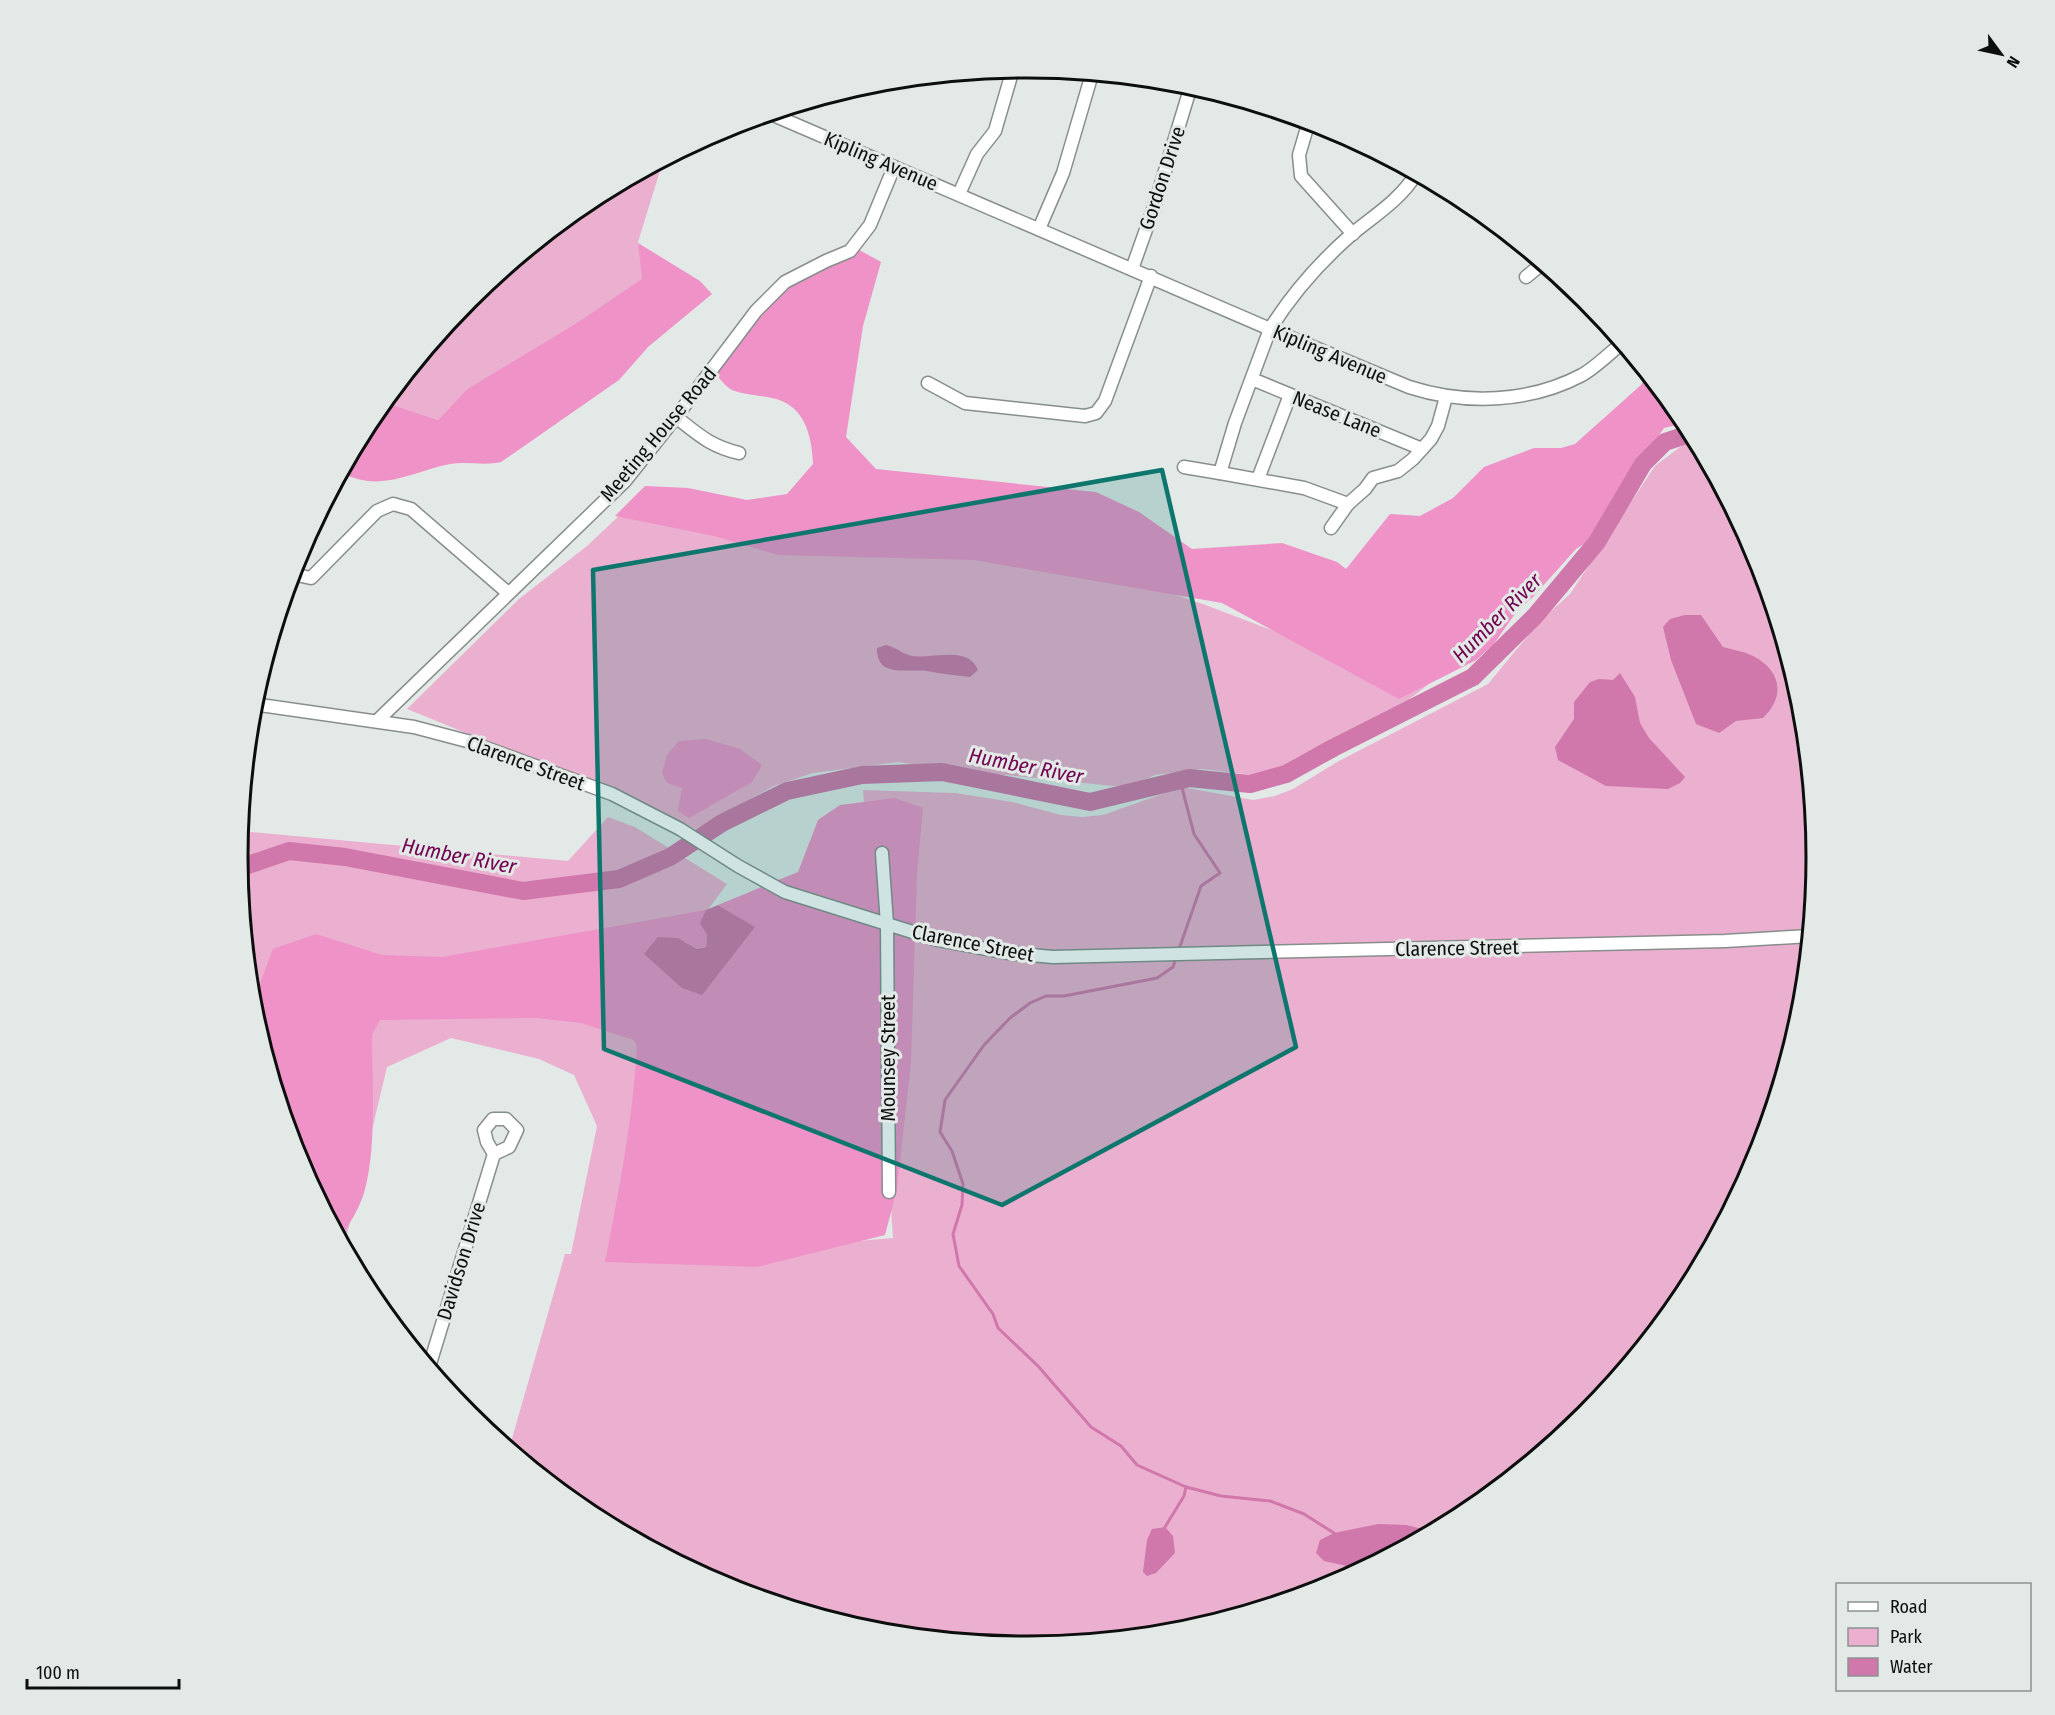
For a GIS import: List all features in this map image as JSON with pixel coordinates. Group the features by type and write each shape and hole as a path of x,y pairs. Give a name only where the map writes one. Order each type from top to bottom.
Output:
{"street":[{"name":"Kipling Avenue","path":"959,194 977,154 996,129 1010,79"},
{"path":"1039,229 1061,179 1090,81"},
{"name":"Gordon Drive","path":"1132,269 1154,207 1188,95"},
{"name":"Kipling Avenue","path":"780,118 1409,387 1446,397 1471,399 1509,397 1544,390 1583,374 1617,347"},
{"path":"1307,130 1299,155 1301,176 1353,234"},
{"name":"Meeting House Road","path":"376,721 625,481 756,311 785,282 850,251 870,225 894,167"},
{"path":"1220,473 1270,329 1311,275 1353,234 1374,219 1407,189 1413,180"},
{"path":"1526,277 1537,268"},
{"path":"928,383 965,403 1085,416 1096,413 1105,401 1151,276"},
{"name":"Nease Lane","path":"1252,379 1422,449"},
{"path":"1258,479 1290,394"},
{"path":"1331,528 1348,504 1365,489 1372,478 1398,471 1413,459 1431,439 1438,426 1446,397"},
{"path":"676,417 705,441 716,447 739,453"},
{"path":"1184,467 1304,488 1348,504"},
{"path":"301,575 312,578 377,511 393,504 411,509 508,593"},
{"name":"Clarence Street","path":"263,705 414,726 483,747 612,794 680,829 785,892 938,940 1008,954 1053,957 1725,941 1802,936"},
{"name":"Mounsey Street","path":"882,853 887,924 889,1192"},
{"name":"Davidson Drive","path":"431,1359 494,1154"}],"highlighted area":[{"path":"1162,470 1296,1047 1002,1205 604,1049 593,570"}],"green space":[{"path":"660,170 638,242 643,279 578,322 467,389 438,420 393,405 441,344 476,306 553,239 594,209"},
{"path":"1687,442 1727,513 1748,559 1766,607 1780,656 1792,705 1800,756 1807,858 1800,959 1792,1010 1766,1108 1748,1156 1703,1247 1676,1291 1614,1371 1579,1409 1502,1476 1461,1506 1417,1533 1326,1578 1278,1596 1180,1622 1129,1630 1028,1637 977,1635 875,1622 826,1610 777,1596 729,1578 638,1533 594,1506 511,1441 565,1254 571,1254 597,1126 574,1075 539,1059 451,1038 387,1067 346,1237 307,1156 289,1108 263,1010 250,908 249,832 568,861 608,817 635,827 727,884 665,968 799,1246 893,1238 863,790 955,793 1012,802 1061,815 1082,817 1103,815 1182,787 1253,800 1275,796 1293,789 1337,762 1488,684 1540,621 1570,594 1655,466"},
{"path":"620,515 1097,569 1203,604 1332,653 1498,636 1476,660 1430,683 1397,709 1270,777 1202,769 1155,775 1134,785 1113,786 1006,775 976,775 899,762 813,773 774,786 695,829 615,791 566,774 407,709 519,599 587,546"}],"shaded area":[{"path":"638,243 700,281 712,294 648,347 619,380 501,462 450,464 383,481 356,479 348,476 393,405 438,420 467,389 578,322 642,279"},
{"path":"854,247 881,262 863,326 846,437 876,469 1096,492 1139,512 1192,549 1282,543 1337,562 1346,569 1390,514 1420,516 1453,498 1484,467 1534,448 1561,448 1575,444 1644,381 1677,425 1664,428 1590,540 1576,549 1532,598 1517,611 1493,645 1476,660 1399,699 1222,603 974,560 778,555 714,536 615,516 645,486 688,488 747,500 787,494 813,464 809,436 803,419 797,412 782,401 732,390 709,367 777,287"},
{"path":"706,739 740,749 762,765 752,782 689,818 678,811 682,788 667,783 662,773 667,755 679,741"},
{"path":"895,798 923,808 917,874 911,1062 897,1189 885,1235 757,1267 605,1262 629,1127 637,1046 634,1040 581,1023 536,1018 380,1020 372,1035 373,1115 368,1175 359,1205 344,1232 307,1156 289,1108 275,1059 259,986 273,949 316,934 382,955 442,957 706,910 701,923 707,935 706,947 697,949 678,938 682,987 754,927 718,905 798,872 818,820 840,805"}],"water":[{"path":"1685,615 1701,615 1723,647 1757,658 1772,672 1776,681 1776,699 1763,718 1736,721 1719,733 1696,724 1671,660 1663,627 1670,619"},
{"path":"886,645 912,656 958,655 973,662 978,670 970,677 927,671 895,670 882,664 878,658 877,648"},
{"path":"1620,673 1635,697 1640,723 1649,738 1685,777 1680,783 1668,789 1606,786 1558,760 1555,747 1574,719 1574,702 1590,682 1599,679 1613,680"},
{"path":"718,905 755,927 702,995 682,988 644,954 658,937 678,938 697,949 706,947 707,935 700,923 706,910"},
{"path":"1378,1524 1406,1525 1423,1529 1350,1567 1324,1561 1316,1553 1320,1540 1334,1533"},
{"path":"1165,1527 1173,1536 1175,1553 1156,1573 1147,1576 1143,1572 1147,1540 1152,1529"}],"waterway":[{"name":"Humber River","path":"248,865 289,851 345,857 523,891 619,879 670,857 722,823 787,791 862,775 942,772 1090,802 1189,778 1250,784 1286,774 1473,677 1535,616 1597,542 1643,464 1665,442 1683,436"},
{"path":"1178,952 1201,886 1220,873 1194,834 1180,780"},
{"path":"1176,958 1173,967 1157,978 1064,996 1046,996 1030,1003 1010,1018 984,1045 945,1100 940,1132 952,1151 963,1184 962,1205 953,1234 959,1266 993,1314 998,1328 1038,1366 1091,1427 1121,1446 1137,1465 1186,1487 1221,1496 1270,1501 1304,1514 1334,1533"},
{"path":"1165,1527 1184,1496 1186,1487"}]}
